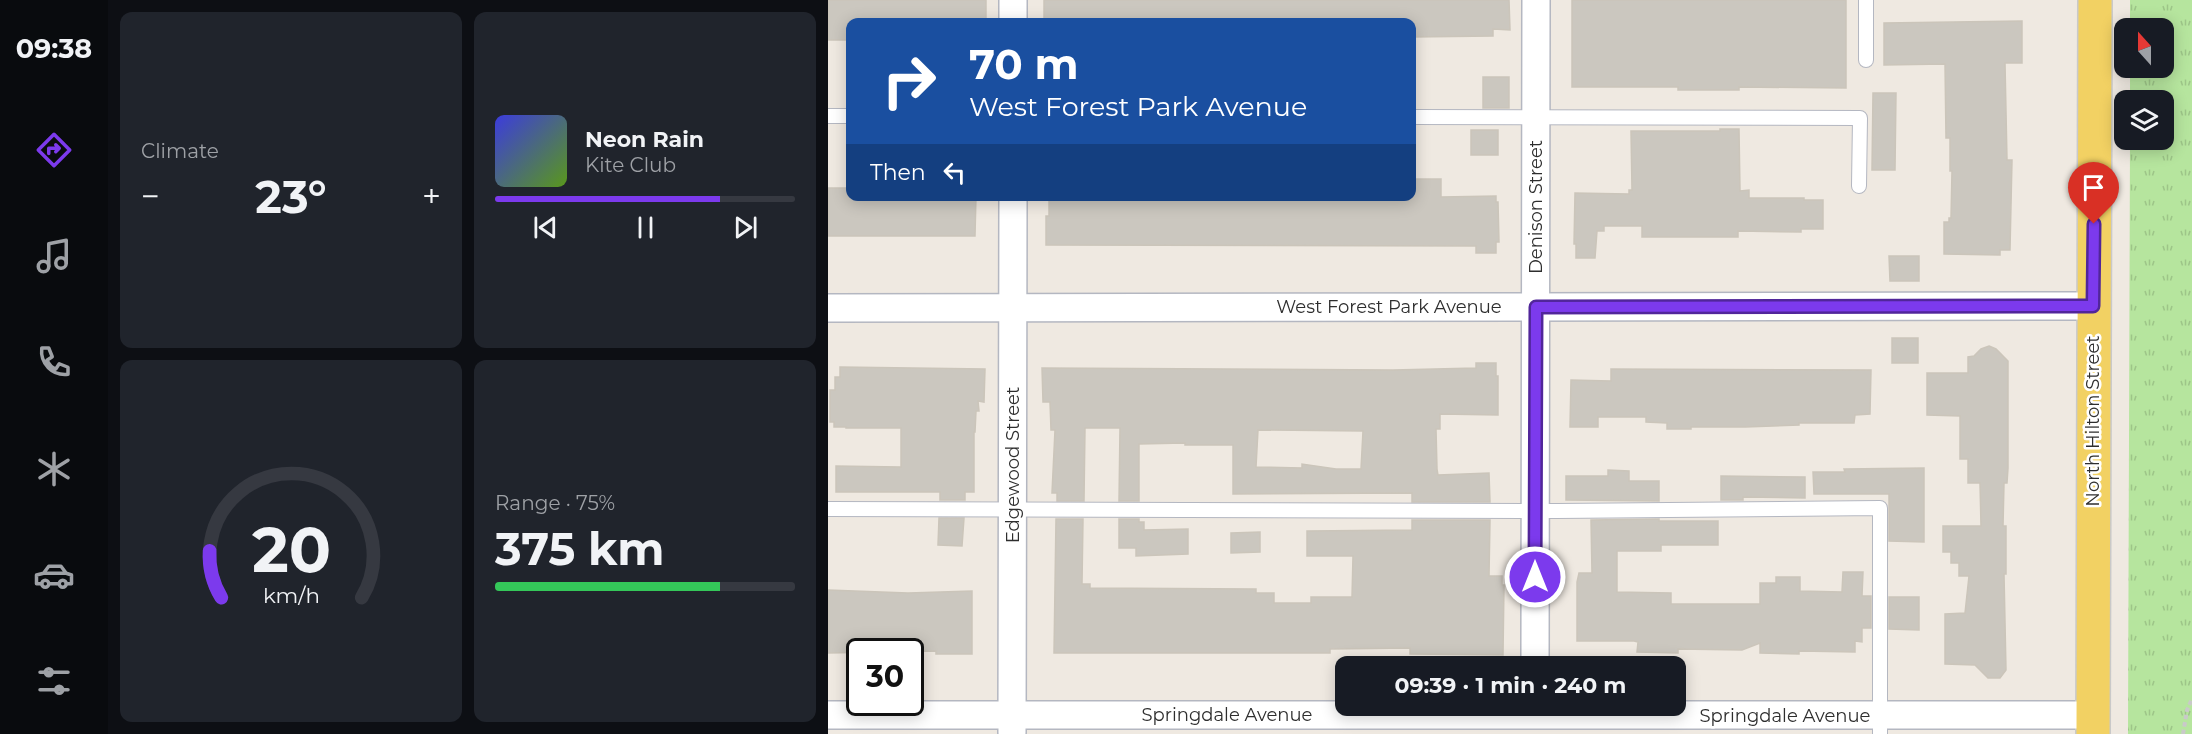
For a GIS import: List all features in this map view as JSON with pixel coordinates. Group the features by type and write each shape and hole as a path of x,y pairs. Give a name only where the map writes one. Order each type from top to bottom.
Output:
{"main road":[{"name":"North Hilton Street","path":"2093,725 2094,0"}],"street":[{"path":"1013,0 1013,18"},
{"name":"Denison Street","path":"1535,656 1536,0"},
{"name":"Edgewood Street","path":"1012,725 1013,201"},
{"name":"West Forest Park Avenue","path":"828,308 2093,306"},
{"name":"Springdale Avenue","path":"828,715 1012,725 1536,718 1880,725 2093,725"}],"lane":[{"path":"1866,0 1866,60"},
{"path":"828,116 846,116"},
{"path":"1416,117 1860,118 1859,186"},
{"path":"828,509 1534,510 1880,507 1880,725"}],"path":[{"path":"2183,734 2187,710 2192,699"}],"green space":[{"path":"2130,0 2192,0 2192,734 2128,734 2130,150 2174,150 2174,90 2130,90 2130,78 2174,78 2174,18 2130,18"}],"building":[{"path":"828,0 986,0 986,18 846,18 846,40 828,40"},
{"path":"1044,0 1509,0 1510,30 1493,29 1493,36 1416,37 1416,18 1044,18"},
{"path":"1572,0 1846,0 1846,88 1739,87 1739,90 1678,90 1678,87 1572,87"},
{"path":"2022,21 2022,63 2005,63 2007,160 2012,160 2010,250 2000,250 2000,255 1944,254 1944,222 1949,222 1951,218 1952,171 1950,171 1950,138 1946,138 1945,64 1884,65 1884,23"},
{"path":"1483,77 1509,77 1509,108 1483,108"},
{"path":"1873,93 1896,93 1895,170 1872,170"},
{"path":"1720,129 1739,129 1740,191 1749,190 1749,198 1823,200 1823,229 1801,229 1801,232 1738,231 1738,237 1642,237 1642,226 1604,226 1604,231 1597,231 1595,258 1576,258 1575,193 1629,194 1629,190 1632,190 1631,131 1720,131"},
{"path":"1471,130 1498,130 1498,155 1471,155"},
{"path":"1416,179 1441,179 1441,197 1496,196 1499,242 1496,242 1496,253 1476,253 1476,246 1046,245 1046,216 1049,216 1049,201 1416,201"},
{"path":"828,188 846,188 846,201 976,201 975,236 828,236"},
{"path":"1889,256 1919,256 1919,281 1890,281"},
{"path":"1892,338 1918,338 1918,363 1892,363"},
{"path":"1989,346 1996,349 2008,361 2008,468 2007,483 2004,483 2003,526 2006,526 2006,574 2004,574 2006,670 2000,678 1988,678 1975,665 1945,664 1945,614 1965,613 1969,576 1959,576 1959,563 1951,563 1951,552 1943,552 1943,526 1981,526 1980,483 1968,483 1968,459 1960,459 1960,416 1927,415 1927,373 1968,373 1968,357 1974,356 1981,349"},
{"path":"1476,363 1496,363 1498,415 1440,414 1440,429 1436,429 1437,469 1438,475 1489,473 1490,502 1412,502 1412,493 1233,494 1233,445 1185,445 1185,443 1139,444 1139,501 1119,501 1120,428 1085,428 1084,501 1057,501 1057,493 1052,493 1055,430 1051,430 1050,402 1043,402 1042,368 1393,370 1476,368","holes":["1258,430 1363,431 1361,469 1336,469 1302,464 1302,468 1256,467"]},
{"path":"840,367 985,369 984,402 978,401 979,411 976,411 974,432 974,492 965,492 965,500 940,500 940,492 836,492 836,466 901,467 901,428 834,427 834,422 830,422 830,390 835,390 835,377 840,377"},
{"path":"1611,369 1871,370 1870,414 1855,415 1854,423 1799,423 1799,425 1745,427 1691,427 1691,429 1667,429 1667,423 1646,422 1646,417 1598,417 1598,427 1570,427 1571,380 1611,381"},
{"path":"1924,468 1924,542 1889,541 1889,494 1814,494 1813,472 1845,472 1844,469"},
{"path":"1608,470 1629,471 1629,481 1659,481 1659,501 1566,500 1566,476 1608,476"},
{"path":"1721,476 1805,477 1805,498 1743,497 1743,500 1721,500"},
{"path":"939,518 964,518 962,546 938,545"},
{"path":"1056,519 1083,519 1082,584 1090,584 1090,588 1256,589 1256,593 1274,593 1274,603 1311,603 1311,597 1352,597 1353,556 1307,556 1307,531 1412,530 1412,520 1490,520 1489,576 1502,576 1502,585 1504,585 1503,655 1410,654 1410,648 1330,649 1330,653 1054,653"},
{"path":"1119,519 1139,519 1139,522 1144,522 1144,530 1188,529 1188,554 1136,556 1136,548 1119,548"},
{"path":"1659,519 1659,521 1718,521 1718,545 1661,545 1661,551 1617,551 1617,592 1671,593 1671,604 1760,604 1760,583 1776,583 1776,577 1800,577 1800,591 1842,592 1843,572 1863,572 1862,596 1871,596 1871,628 1862,628 1862,642 1855,641 1855,652 1760,653 1760,643 1742,650 1678,649 1678,653 1637,652 1638,642 1634,641 1577,641 1577,582 1579,573 1592,573 1591,520"},
{"path":"1260,532 1260,552 1231,553 1231,533"},
{"path":"828,590 908,593 972,591 972,654 936,654 936,651 924,651 924,638 846,638 846,653 828,653"},
{"path":"1889,597 1919,597 1919,630 1889,629"}],"route":[{"path":"1535,577 1536,307 2093,306 2094,224"}]}
